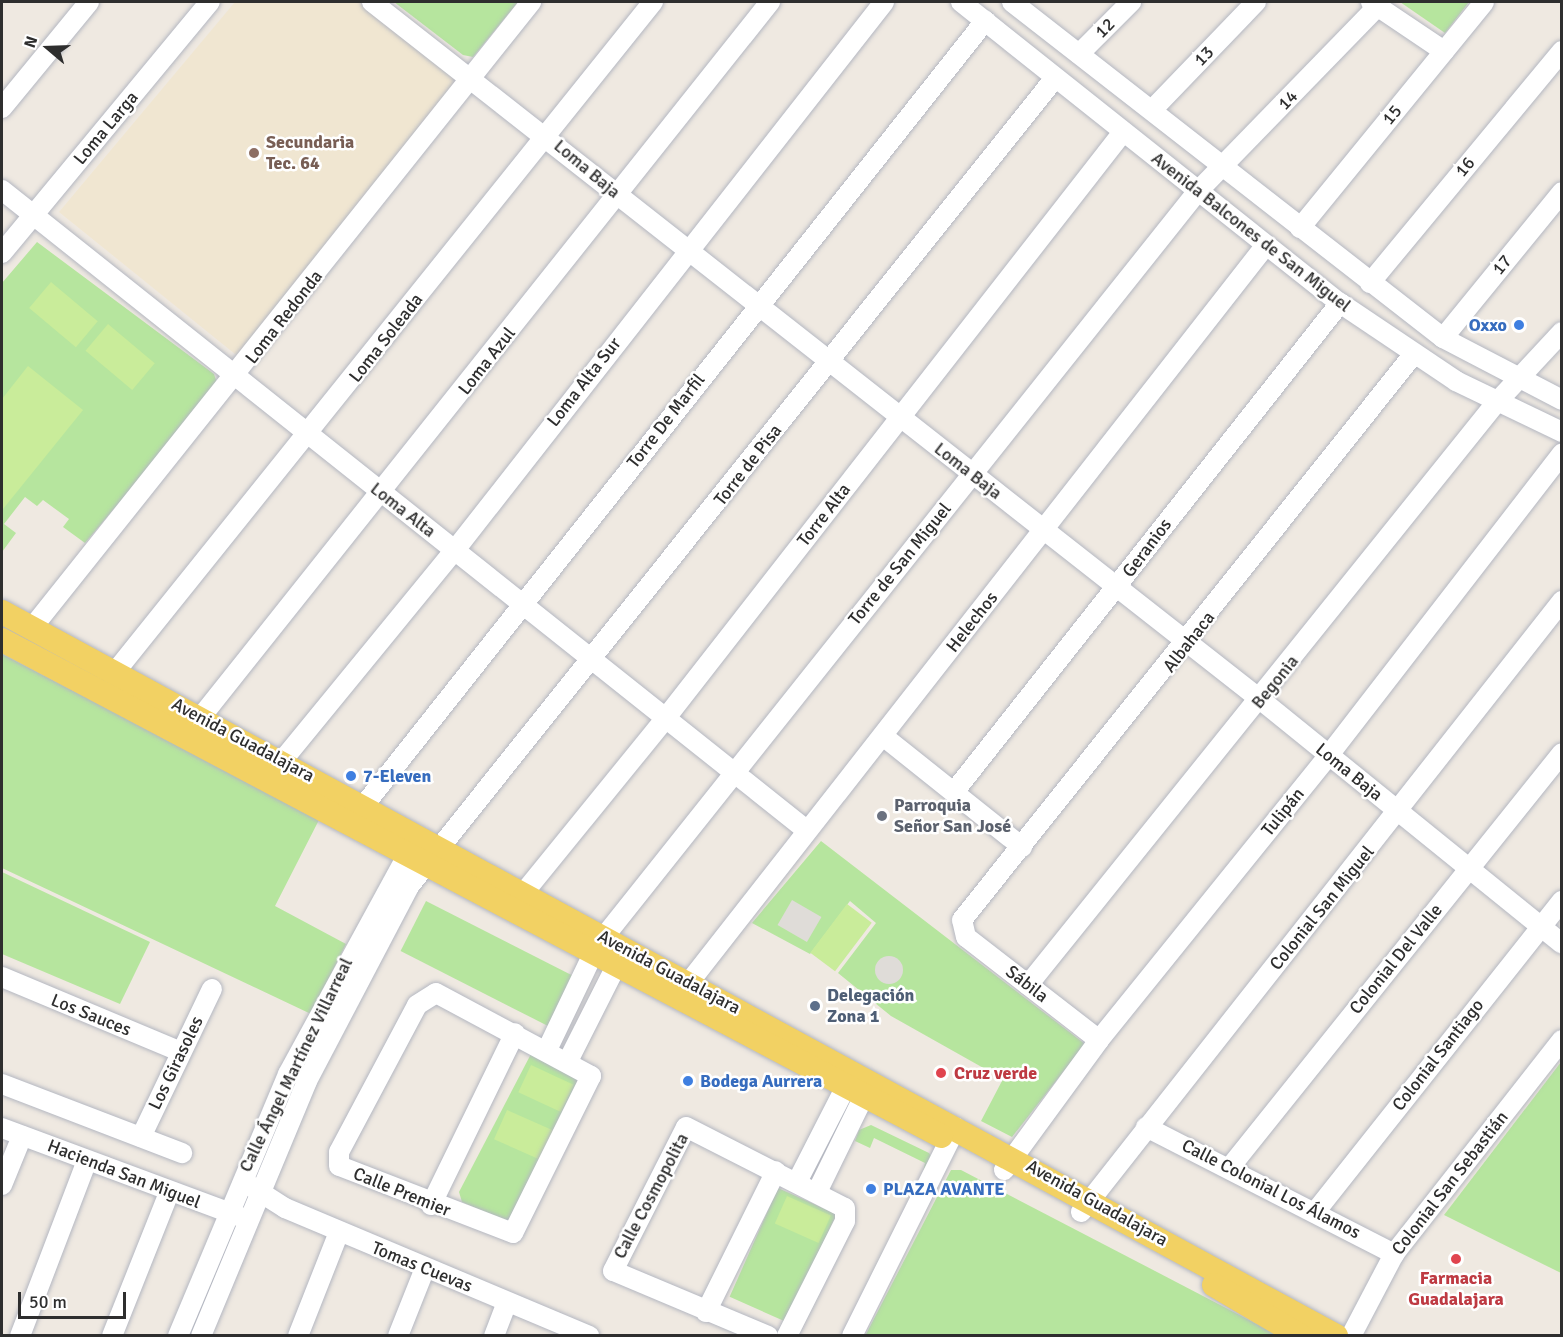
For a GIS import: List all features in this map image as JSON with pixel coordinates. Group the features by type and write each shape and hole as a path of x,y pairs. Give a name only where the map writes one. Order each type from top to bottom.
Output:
{"main road":[{"name":"Avenida Guadalajara","path":"2,612 282,761 356,814"},
{"name":"Avenida Guadalajara","path":"2,640 356,814 682,990 845,1083 952,1133 1008,1163 1085,1206 1301,1335"},
{"name":"Avenida Guadalajara","path":"421,850 522,895 598,945 616,966 682,990"},
{"name":"Avenida Guadalajara","path":"845,1083 952,1133"},
{"name":"Avenida Guadalajara","path":"1085,1206 1336,1335"}],"street":[{"path":"2,108 89,2"},
{"name":"Loma Larga","path":"2,253 210,2"},
{"name":"Loma Baja","path":"372,2 467,80 548,136 687,252 1189,643 1562,944"},
{"name":"Loma Redonda","path":"32,628 237,377 467,80 531,2"},
{"name":"Loma Soleada","path":"116,671 309,437 653,2"},
{"name":"Loma Azul","path":"201,717 384,494 616,195 770,2"},
{"name":"Loma Alta Sur","path":"282,761 454,550 884,2"},
{"name":"Avenida Balcones de San Miguel","path":"961,2 1197,192 1340,303 1413,355 1496,403 1562,432"},
{"name":"Avenida Balcones de San Miguel","path":"1012,2 1443,338 1562,400"},
{"name":"12","path":"1079,54 1131,2"},
{"name":"13","path":"1152,110 1256,2"},
{"name":"15","path":"1300,228 1484,2"},
{"path":"1375,4 1444,51"},
{"name":"14","path":"1197,192 1375,4"},
{"name":"Torre De Marfil","path":"356,814 985,21"},
{"name":"16","path":"1370,283 1562,51"},
{"name":"Torre de Pisa","path":"421,850 592,663 1055,78"},
{"name":"Torre Alta","path":"522,895 665,719 1123,132"},
{"name":"Loma Alta","path":"2,189 309,437 454,550 520,606 805,829"},
{"name":"Torre de San Miguel","path":"598,945 1197,192"},
{"name":"17","path":"1443,338 1562,192"},
{"name":"Helechos","path":"682,990 805,829 883,736 1266,245"},
{"name":"Geranios","path":"954,792 1340,303"},
{"name":"Begonia","path":"1028,985 1261,700 1496,403 1522,381 1562,332"},
{"name":"Albahaca","path":"961,925 1189,643 1413,355"},
{"name":"Tulipán","path":"1008,1163 1099,1040 1329,756 1562,453"},
{"name":"Colonial San Miguel","path":"1085,1206 1146,1126 1399,812 1562,601"},
{"path":"883,736 1022,847"},
{"name":"Colonial Del Valle","path":"1230,1166 1562,753"},
{"path":"201,1335 258,1191 307,1081 421,850"},
{"name":"Calle Ángel Martínez Villarreal","path":"178,1335 226,1212 288,1074 421,850"},
{"name":"Colonial Santiago","path":"1316,1210 1562,901"},
{"name":"Sábila","path":"961,925 966,937 1099,1040"},
{"path":"547,1050 598,945"},
{"path":"568,1061 616,966"},
{"name":"Los Sauces","path":"2,977 181,1052"},
{"name":"Los Girasoles","path":"141,1137 212,989"},
{"name":"Calle Premier","path":"426,995 446,996 547,1050 591,1076 590,1088 518,1231 506,1233 431,1205 339,1166 339,1152 426,995"},
{"path":"431,1205 515,1033"},
{"name":"Colonial San Sebastián","path":"1351,1335 1394,1254 1562,1040"},
{"path":"797,1182 845,1083"},
{"path":"817,1192 845,1083"},
{"path":"2,1084 182,1153"},
{"name":"Calle Colonial Los Álamos","path":"1146,1126 1316,1210 1394,1254"},
{"name":"Calle Cosmopolita","path":"768,1335 621,1279 614,1266 686,1127 817,1192 847,1214 787,1335"},
{"name":"Hacienda San Miguel","path":"2,1128 169,1193 247,1220"},
{"path":"852,1335 952,1133"},
{"path":"2,1185 22,1136"},
{"path":"20,1335 87,1161"},
{"path":"706,1312 776,1170"},
{"name":"Tomas Cuevas","path":"240,1179 258,1191 339,1232 589,1335"},
{"path":"112,1335 169,1193"},
{"path":"298,1335 339,1232"},
{"path":"398,1335 425,1268"},
{"path":"494,1335 507,1302"}],"shaded area":[{"name":"Secundaria Tec. 64","path":"235,2 359,2 458,81 240,358 59,212"},
{"path":"792,900 821,917 807,942 778,925"},
{"path":"889,956 899,960 903,970 899,980 889,984 879,980 875,970 879,960"}],"green space":[{"path":"394,2 518,2 473,57 463,55"},
{"path":"1400,2 1469,2 1445,33"},
{"path":"37,242 214,374 218,386 85,543 63,527 69,519 43,500 37,506 25,497 4,524 16,533 2,552 2,283"},
{"path":"51,282 98,321 76,347 29,308"},
{"path":"108,324 155,363 132,390 86,351"},
{"path":"28,366 83,410 3,509 2,399"},
{"path":"2,654 320,818 275,906 346,944 311,1014 2,868"},
{"path":"821,841 1085,1044 1012,1137 981,1121 1003,1079 891,1016 838,973 876,923 850,901 810,954 752,923"},
{"path":"2,872 150,942 120,1004 2,954"},
{"path":"426,901 579,979 554,1029 401,951"},
{"path":"847,904 872,923 835,971 810,953"},
{"path":"532,1052 587,1075 509,1223 462,1202 459,1192"},
{"path":"1561,1062 1561,1273 1444,1215"},
{"path":"531,1065 574,1085 561,1112 518,1092"},
{"path":"507,1110 557,1132 544,1162 494,1139"},
{"path":"871,1125 929,1153 932,1158 923,1172 925,1163 874,1138 870,1148 855,1141 859,1130"},
{"path":"951,1170 961,1170 1278,1335 865,1336"},
{"path":"778,1188 836,1214 788,1323 730,1297"},
{"path":"787,1196 831,1216 819,1243 775,1223"}],"place":[{"name":"Secundaria Tec. 64","path":"254,153"},
{"name":"Oxxo","path":"1519,325"},
{"name":"7-Eleven","path":"351,776"},
{"name":"Parroquia Señor San José","path":"882,816"},
{"name":"Delegación Zona 1","path":"815,1006"},
{"name":"Cruz verde","path":"941,1073"},
{"name":"Bodega Aurrera","path":"688,1081"},
{"name":"PLAZA AVANTE","path":"871,1189"},
{"name":"Farmacia Guadalajara","path":"1456,1259"}]}
